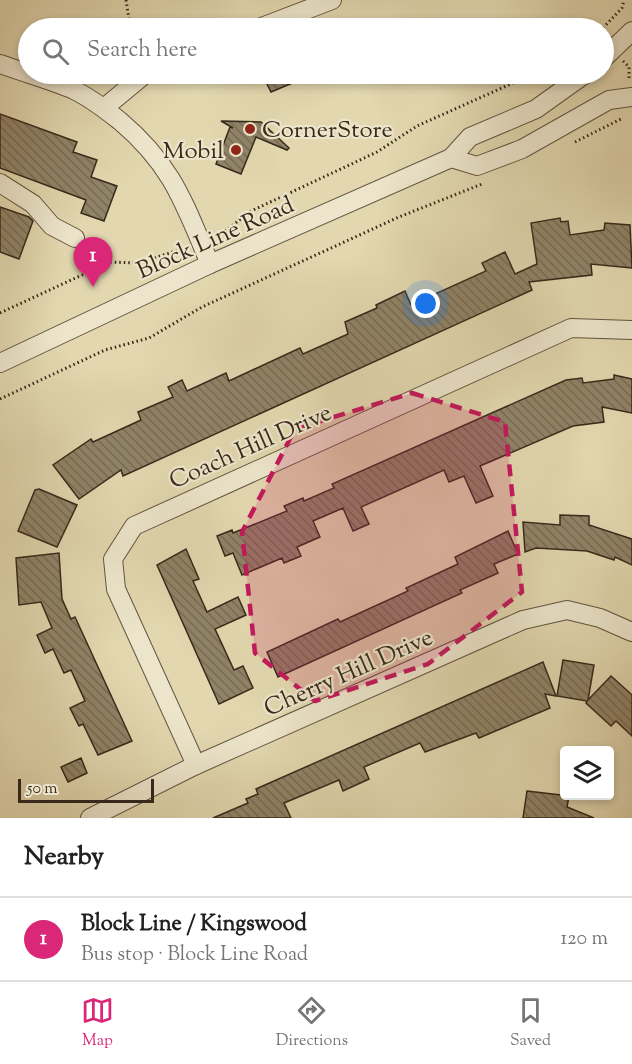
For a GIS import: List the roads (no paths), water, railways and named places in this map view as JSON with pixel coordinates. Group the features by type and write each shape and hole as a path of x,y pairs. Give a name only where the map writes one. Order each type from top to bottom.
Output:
{"street":[{"path":"285,18 332,0"},
{"path":"614,55 632,31"},
{"path":"0,64 18,70"},
{"path":"56,84 75,91 104,108 142,140 165,167 178,190 210,264"},
{"path":"104,108 133,84"},
{"name":"Block Line Road","path":"0,363 210,264 451,158 470,138 536,109 571,84"},
{"path":"451,158 477,166 522,149 609,100 631,91"},
{"path":"0,183 33,204 52,226 75,238"},
{"name":"Coach Hill Drive","path":"196,765 116,589 113,559 134,526 571,328 632,330"},
{"name":"Cherry Hill Drive","path":"90,818 196,765 523,620 567,610 600,618 632,632"}],"place":[{"name":"CornerStore","path":"250,129"},
{"name":"Mobil","path":"236,150"},
{"name":"Block Line / Kingswood","path":"93,287"}]}
